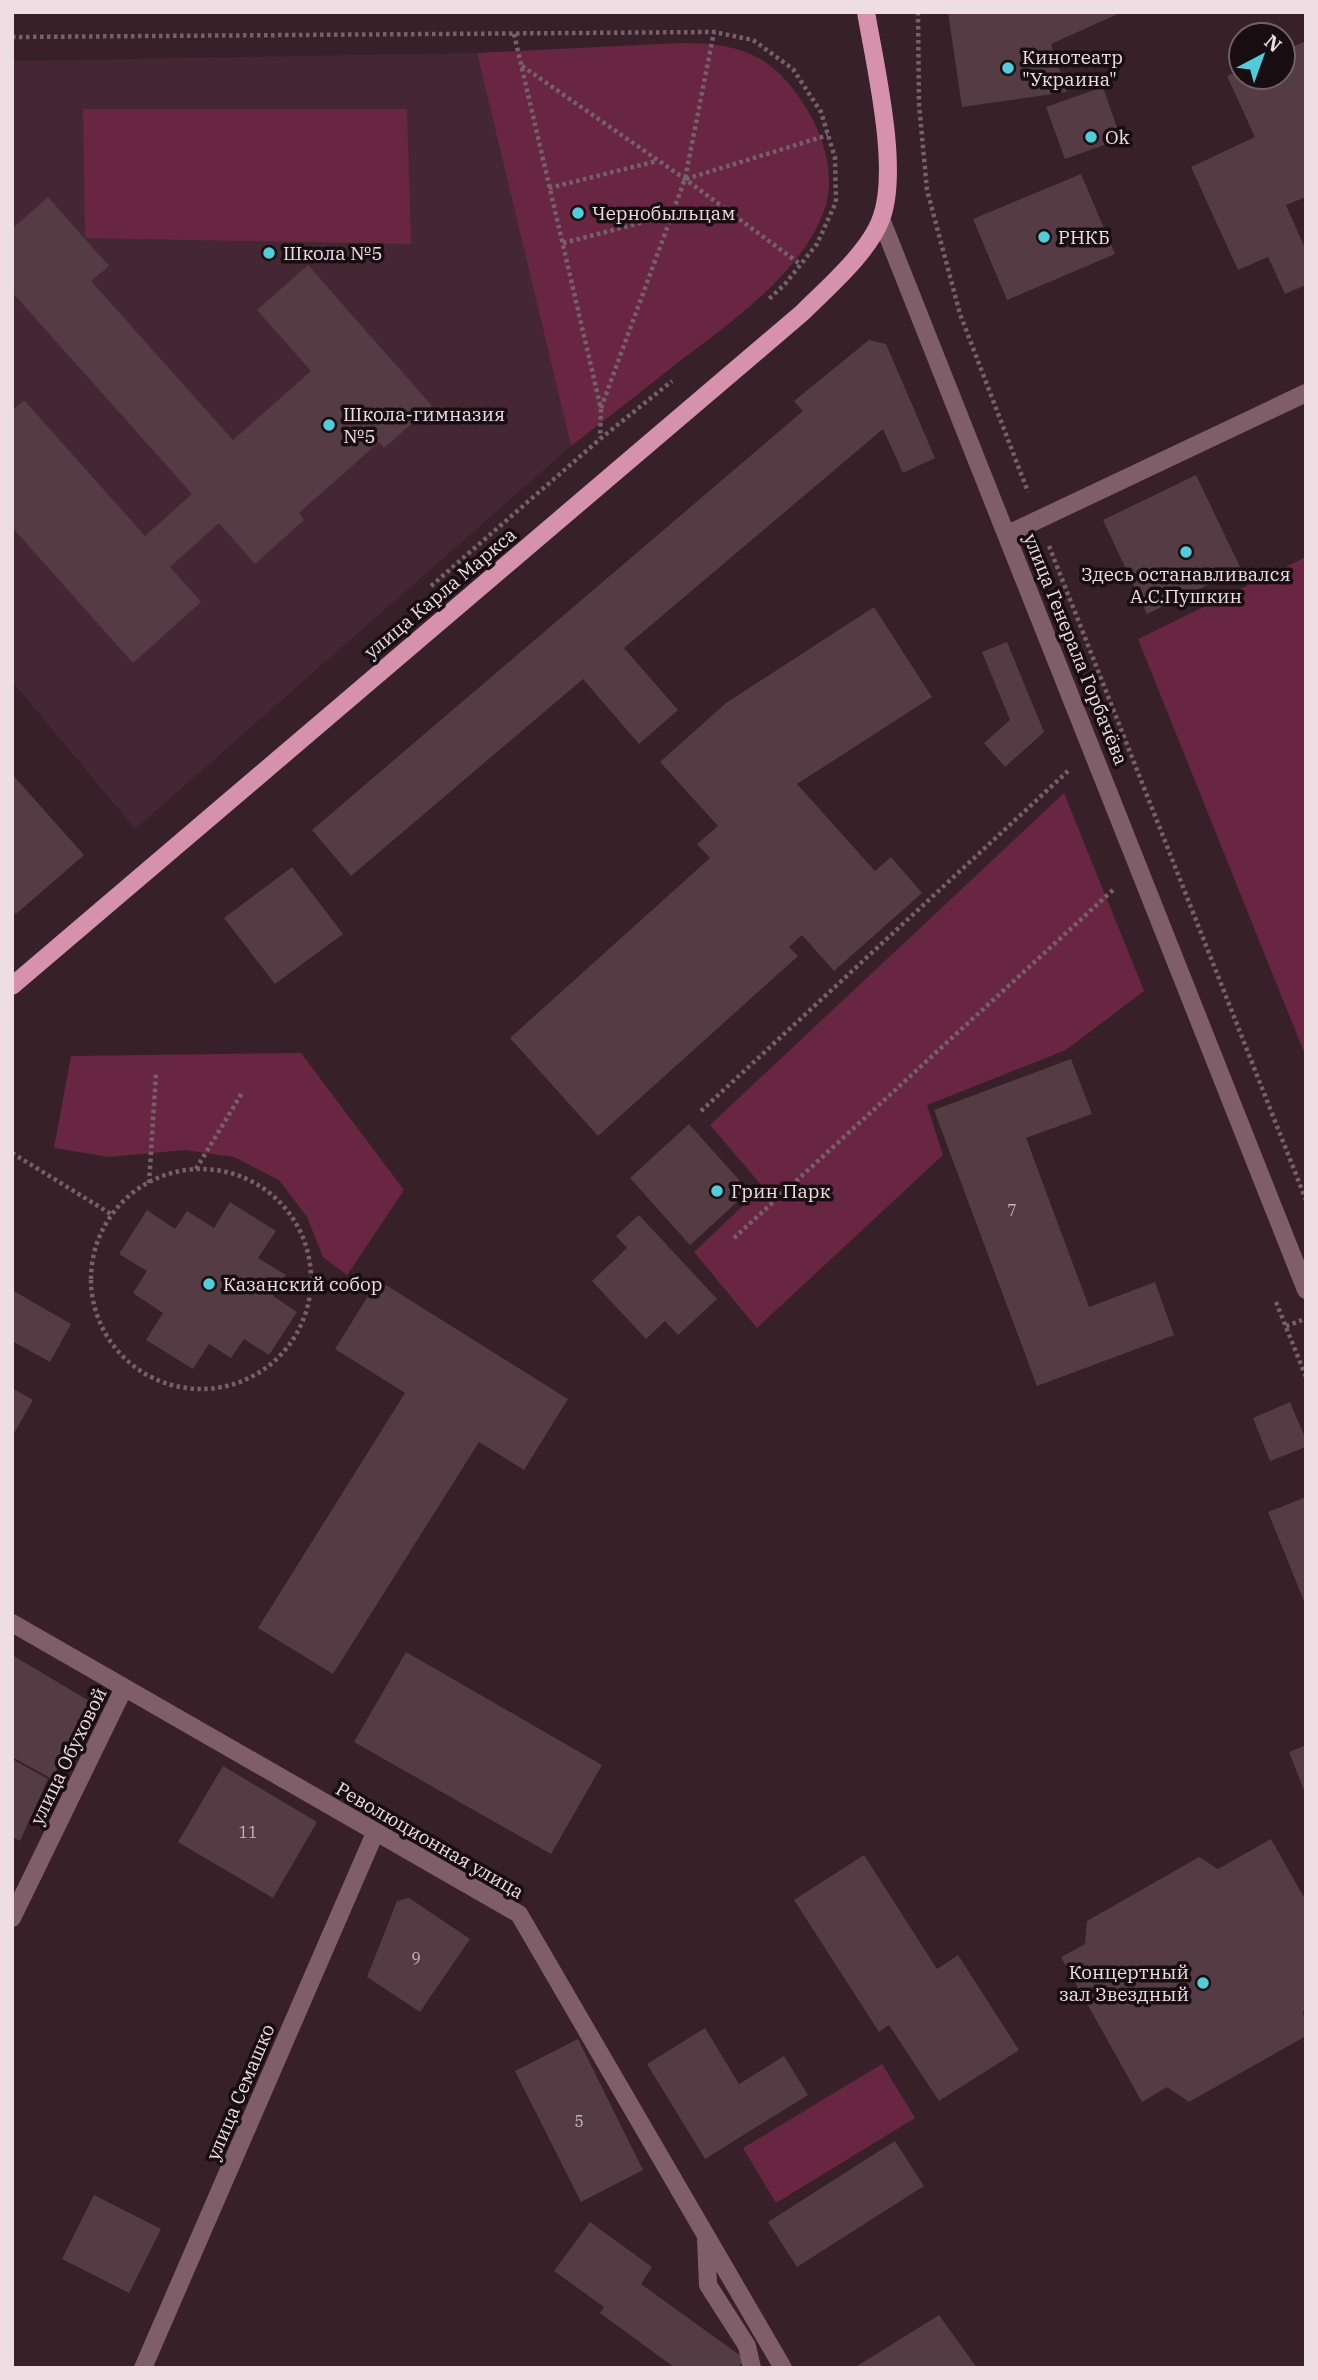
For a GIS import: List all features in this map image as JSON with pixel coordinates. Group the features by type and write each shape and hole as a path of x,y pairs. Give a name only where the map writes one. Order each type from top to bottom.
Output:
{"main road":[{"path":"866,12 886,136 888,180 881,219"},
{"name":"улица Карла Маркса","path":"12,986 802,313 859,254 881,219"}],"street":[{"name":"улица Генерала Горбачёва","path":"881,219 1306,1290"},
{"path":"1008,534 1306,393"},
{"name":"Революционная улица","path":"12,1623 519,1914 783,2368"},
{"name":"улица Обуховой","path":"12,1918 124,1688"},
{"name":"улица Семашко","path":"143,2368 375,1833"},
{"path":"706,2235 708,2285 747,2346 751,2368"}],"path":[{"path":"918,12 916,37 919,104 927,190 960,314 1306,1200"},
{"path":"601,409 685,179 713,32"},
{"path":"12,37 713,32 752,40 793,69 821,112 835,158 836,202 817,244 766,301"},
{"path":"514,34 601,409 600,439 675,379"},
{"path":"521,65 685,179 800,264"},
{"path":"685,179 828,135"},
{"path":"549,188 658,161"},
{"path":"563,243 672,214"},
{"path":"701,1111 1068,771"},
{"path":"734,1238 1114,889"},
{"path":"149,1183 156,1074"},
{"path":"196,1169 242,1093"},
{"path":"12,1153 111,1214"},
{"path":"206,1168 242,1176 273,1195 297,1222 310,1257 311,1293 300,1328 279,1357 250,1378 215,1388 178,1387 144,1373 117,1349 98,1318 91,1283 95,1247 111,1214 137,1188 170,1173 196,1169 206,1168"},
{"path":"1286,1326 1306,1318"}],"shaded area":[{"path":"680,43 720,46 753,55 767,63 793,88 817,129 826,155 829,182 825,208 800,254 762,295 719,332 571,446 477,53"},
{"name":"Школа №5","path":"477,53 571,446 135,829 12,681 12,61"},
{"path":"83,109 407,109 411,244 85,238"},
{"path":"1306,557 1306,1057 1138,639"},
{"path":"1064,793 1144,991 1066,1050 927,1105 943,1155 757,1328 694,1252 763,1187 710,1125"},
{"path":"301,1053 404,1190 347,1275 323,1257 307,1217 279,1180 234,1157 185,1150 109,1157 54,1148 71,1056"},
{"path":"882,2064 915,2118 776,2203 743,2148"}],"building":[{"name":"Кинотеатр \"Украина\"","path":"948,12 1122,12 1051,44 1067,92 962,107"},
{"path":"1306,41 1306,197 1286,205 1304,246 1306,245 1306,285 1285,294 1268,257 1238,270 1191,167 1255,137 1234,91 1297,91 1297,45"},
{"path":"1103,87 1121,139 1065,159 1046,107"},
{"name":"РНКБ","path":"1081,174 1115,254 1007,300 973,219"},
{"name":"Школа-гимназия №5","path":"48,197 109,266 91,281 233,440 311,371 257,310 308,265 432,406 384,448 379,442 299,513 304,520 255,564 219,523 170,567 201,602 133,663 12,527 12,411 24,400 145,536 192,494 12,292 12,229"},
{"path":"869,340 886,344 935,458 903,473 883,429 624,648 678,710 639,744 583,679 351,876 312,830 803,411 794,401"},
{"path":"1196,475 1241,569 1147,614 1103,520"},
{"path":"874,607 932,697 797,784 875,871 891,857 922,893 834,971 802,935 789,947 798,956 598,1136 510,1038 710,858 697,844 718,826 660,762 726,703"},
{"path":"1007,642 1044,732 1005,767 984,743 1010,720 982,652"},
{"path":"12,774 84,855 16,914 12,910"},
{"path":"292,867 343,934 275,984 224,918"},
{"path":"1071,1059 1092,1114 1026,1138 1089,1307 1155,1282 1174,1335 1037,1386 934,1110"},
{"path":"689,1124 749,1191 690,1245 630,1178"},
{"name":"Казанский собор","path":"230,1202 276,1231 258,1258 286,1275 273,1296 297,1312 269,1355 244,1339 231,1358 209,1344 193,1369 146,1340 163,1313 133,1293 147,1271 119,1254 147,1210 175,1229 187,1211 214,1228"},
{"path":"639,1215 717,1299 678,1335 665,1321 646,1339 592,1281 627,1248 616,1236"},
{"path":"378,1280 568,1399 524,1470 479,1442 333,1674 258,1628 405,1393 335,1349"},
{"path":"12,1290 71,1324 50,1362 12,1341"},
{"path":"12,1388 33,1400 12,1437"},
{"path":"1290,1402 1306,1440 1306,1447 1270,1461 1253,1418"},
{"path":"1306,1497 1306,1606 1268,1512"},
{"path":"406,1652 602,1765 551,1854 354,1742"},
{"path":"12,1655 91,1702 52,1779 12,1757"},
{"path":"1306,1745 1306,1795 1289,1752"},
{"path":"12,1759 48,1779 20,1841 12,1837"},
{"path":"223,1766 317,1822 273,1898 178,1842"},
{"path":"1271,1839 1306,1901 1306,2010 1303,2011 1306,2036 1189,2102 1167,2087 1142,2102 1061,1957 1085,1944 1087,1921 1199,1857 1218,1869"},
{"path":"864,1855 937,1969 958,1955 1019,2050 939,2101 889,2025 879,2032 794,1900"},
{"path":"409,1898 470,1939 420,2012 367,1977 397,1901"},
{"path":"705,2028 739,2084 784,2056 808,2095 705,2159 647,2064"},
{"path":"578,2039 643,2170 581,2202 515,2071"},
{"path":"895,2141 924,2186 797,2267 768,2222"},
{"path":"94,2195 161,2229 129,2293 62,2259"},
{"path":"590,2222 652,2267 641,2284 745,2359 738,2368 675,2368 600,2313 604,2307 554,2271"},
{"path":"939,2315 977,2368 854,2368"}],"place":[{"name":"Кинотеатр \"Украина\"","path":"1008,68"},
{"name":"Ok","path":"1091,137"},
{"name":"Чернобыльцам","path":"578,213"},
{"name":"РНКБ","path":"1044,237"},
{"name":"Школа №5","path":"269,253"},
{"name":"Школа-гимназия №5","path":"329,425"},
{"name":"Здесь останавливался А.С.Пушкин","path":"1186,552"},
{"name":"Грин Парк","path":"717,1191"},
{"name":"Казанский собор","path":"209,1284"},
{"name":"Концертный зал Звездный","path":"1203,1983"}]}
